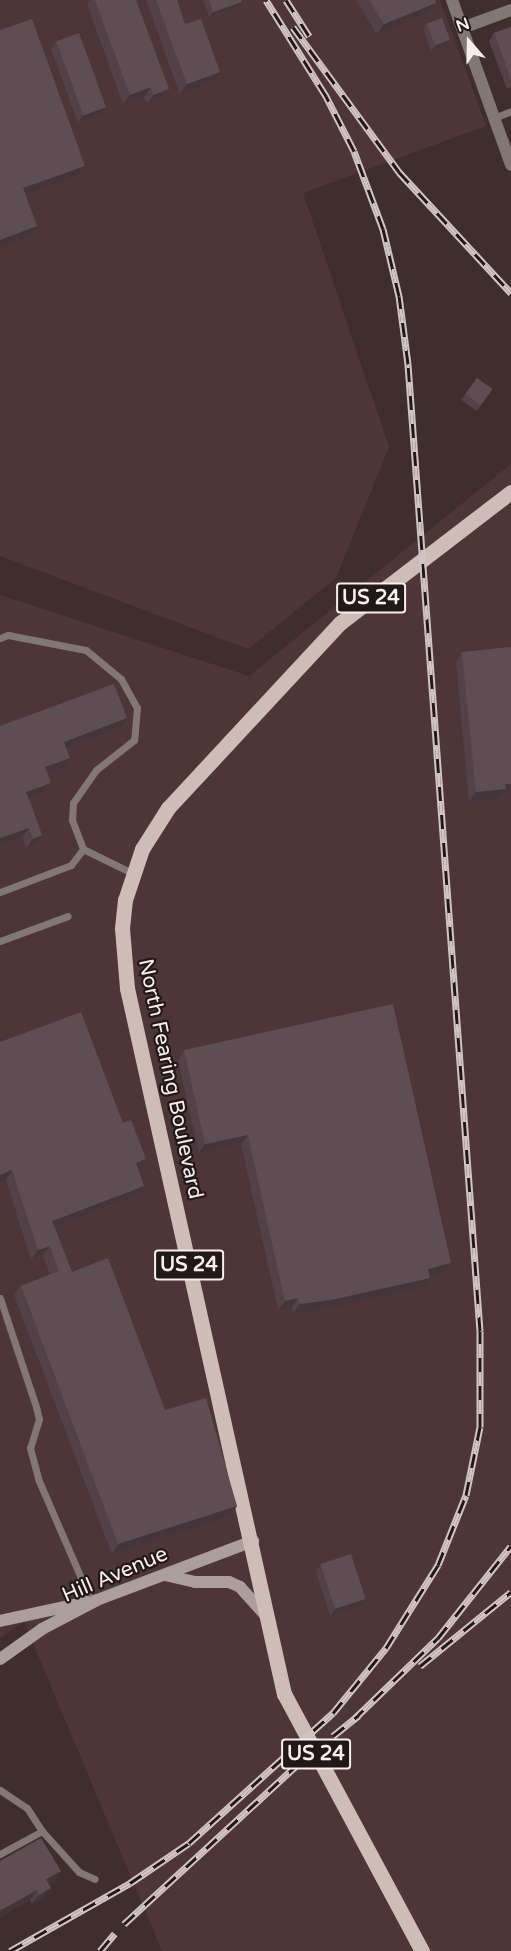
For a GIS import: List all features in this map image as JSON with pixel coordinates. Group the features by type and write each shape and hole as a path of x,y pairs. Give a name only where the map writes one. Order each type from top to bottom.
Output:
{"main road":[{"name":"North Fearing Boulevard","path":"253,1541 127,988 122,928 132,873 141,849 168,808 340,622 511,492"},
{"name":"Hill Avenue","path":"0,1659 42,1629 94,1601 253,1541"},
{"name":"US 24","path":"253,1541 284,1694 422,1951"},
{"path":"164,1575 195,1582 229,1582 240,1587 267,1618"},
{"path":"0,1621 94,1601"}],"street":[{"path":"452,0 511,165"},
{"path":"462,28 511,10"}],"lane":[{"path":"494,118 511,111"},
{"path":"0,638 8,635 86,650 120,679 137,708 134,740 96,770 73,803 72,820 82,849 132,873"},
{"path":"0,892 71,865 82,849"},
{"path":"0,941 68,916"},
{"path":"0,1298 39,1419 30,1448 39,1481 94,1601"},
{"path":"0,1790 27,1808 42,1831 79,1872 95,1879"},
{"path":"0,1854 42,1831"}],"shaded area":[{"path":"0,0 440,0 486,126 303,193 389,447 336,578 248,649 0,556"},
{"path":"511,464 511,1951 162,1951 24,1622 0,1638 0,595 249,676"}],"building":[{"path":"95,0 136,0 169,89 153,95 151,87 130,95"},
{"path":"156,0 177,0 185,24 201,19 220,72 187,84"},
{"path":"209,0 241,0 242,2 213,12"},
{"path":"369,0 435,0 436,3 384,24"},
{"path":"442,18 450,40 435,45 427,23"},
{"path":"32,19 85,166 23,188 37,226 0,240 0,30"},
{"path":"511,27 511,79 494,33"},
{"path":"79,33 106,107 83,115 56,41"},
{"path":"477,378 492,389 481,405 465,394"},
{"path":"511,647 511,784 505,784 506,789 476,792 462,652"},
{"path":"114,684 127,718 64,742 70,758 45,767 51,783 26,792 42,835 33,839 29,828 0,838 0,726"},
{"path":"393,1004 451,1263 428,1269 430,1278 331,1300 300,1304 298,1298 285,1301 248,1135 205,1144 184,1050"},
{"path":"81,1012 123,1123 131,1120 146,1159 136,1163 144,1186 52,1221 72,1272 108,1258 165,1410 206,1398 237,1506 118,1544 21,1286 59,1271 50,1246 38,1250 12,1170 0,1175 0,1042"},
{"path":"351,1554 366,1599 335,1609 321,1564"},
{"path":"41,1838 61,1871 46,1879 51,1888 39,1895 37,1890 1,1910 0,1861"}],"railway":[{"path":"10,1951 130,1883 189,1843 333,1713 386,1648 438,1565 466,1495 480,1427 480,1331 408,364 399,296 383,229 354,151 326,96 266,0"},
{"path":"286,0 309,36"},
{"path":"293,27 399,172 511,293"},
{"path":"353,1720 438,1638 511,1546"},
{"path":"420,1666 511,1592"},
{"path":"333,1736 359,1715"},
{"path":"124,1924 297,1765"},
{"path":"100,1951 115,1933"}]}
